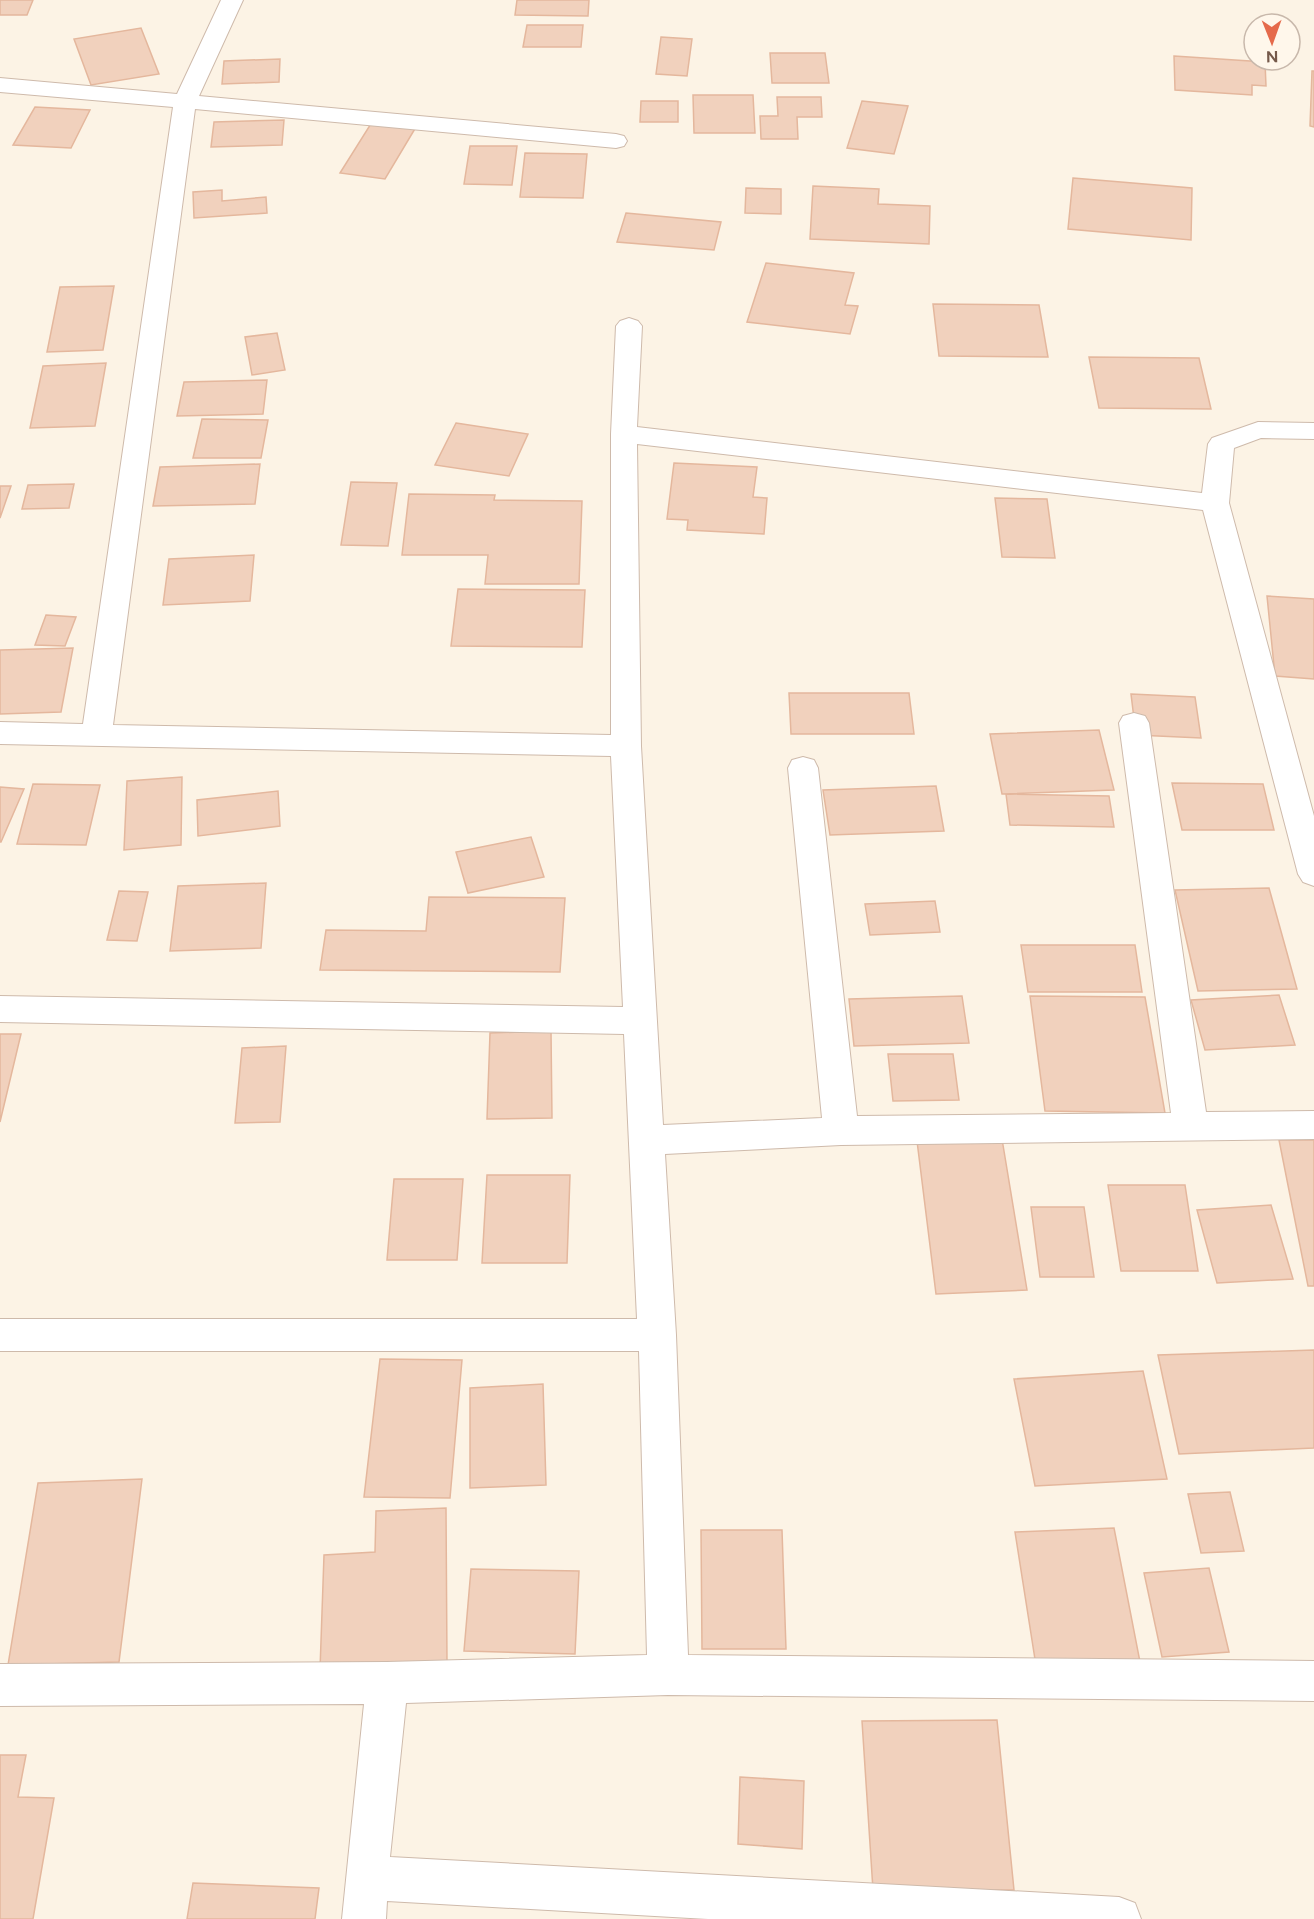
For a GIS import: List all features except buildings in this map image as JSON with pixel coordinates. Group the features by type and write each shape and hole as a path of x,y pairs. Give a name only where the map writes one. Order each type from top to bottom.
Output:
{"street":[{"path":"97,734 185,102 232,0"},
{"path":"0,85 616,141"},
{"path":"629,326 624,434 626,746 657,1335 668,1675"},
{"path":"1314,431 1258,430 1221,444 1215,503 1314,874"},
{"path":"624,434 1215,503"},
{"path":"1134,723 1191,1128"},
{"path":"0,733 626,746"},
{"path":"803,768 841,1131"},
{"path":"0,1009 641,1021"},
{"path":"648,1140 841,1131 1314,1125"},
{"path":"0,1335 657,1335"},
{"path":"0,1685 387,1683 668,1675 1314,1681"},
{"path":"387,1683 365,1899 1119,1919"}]}
